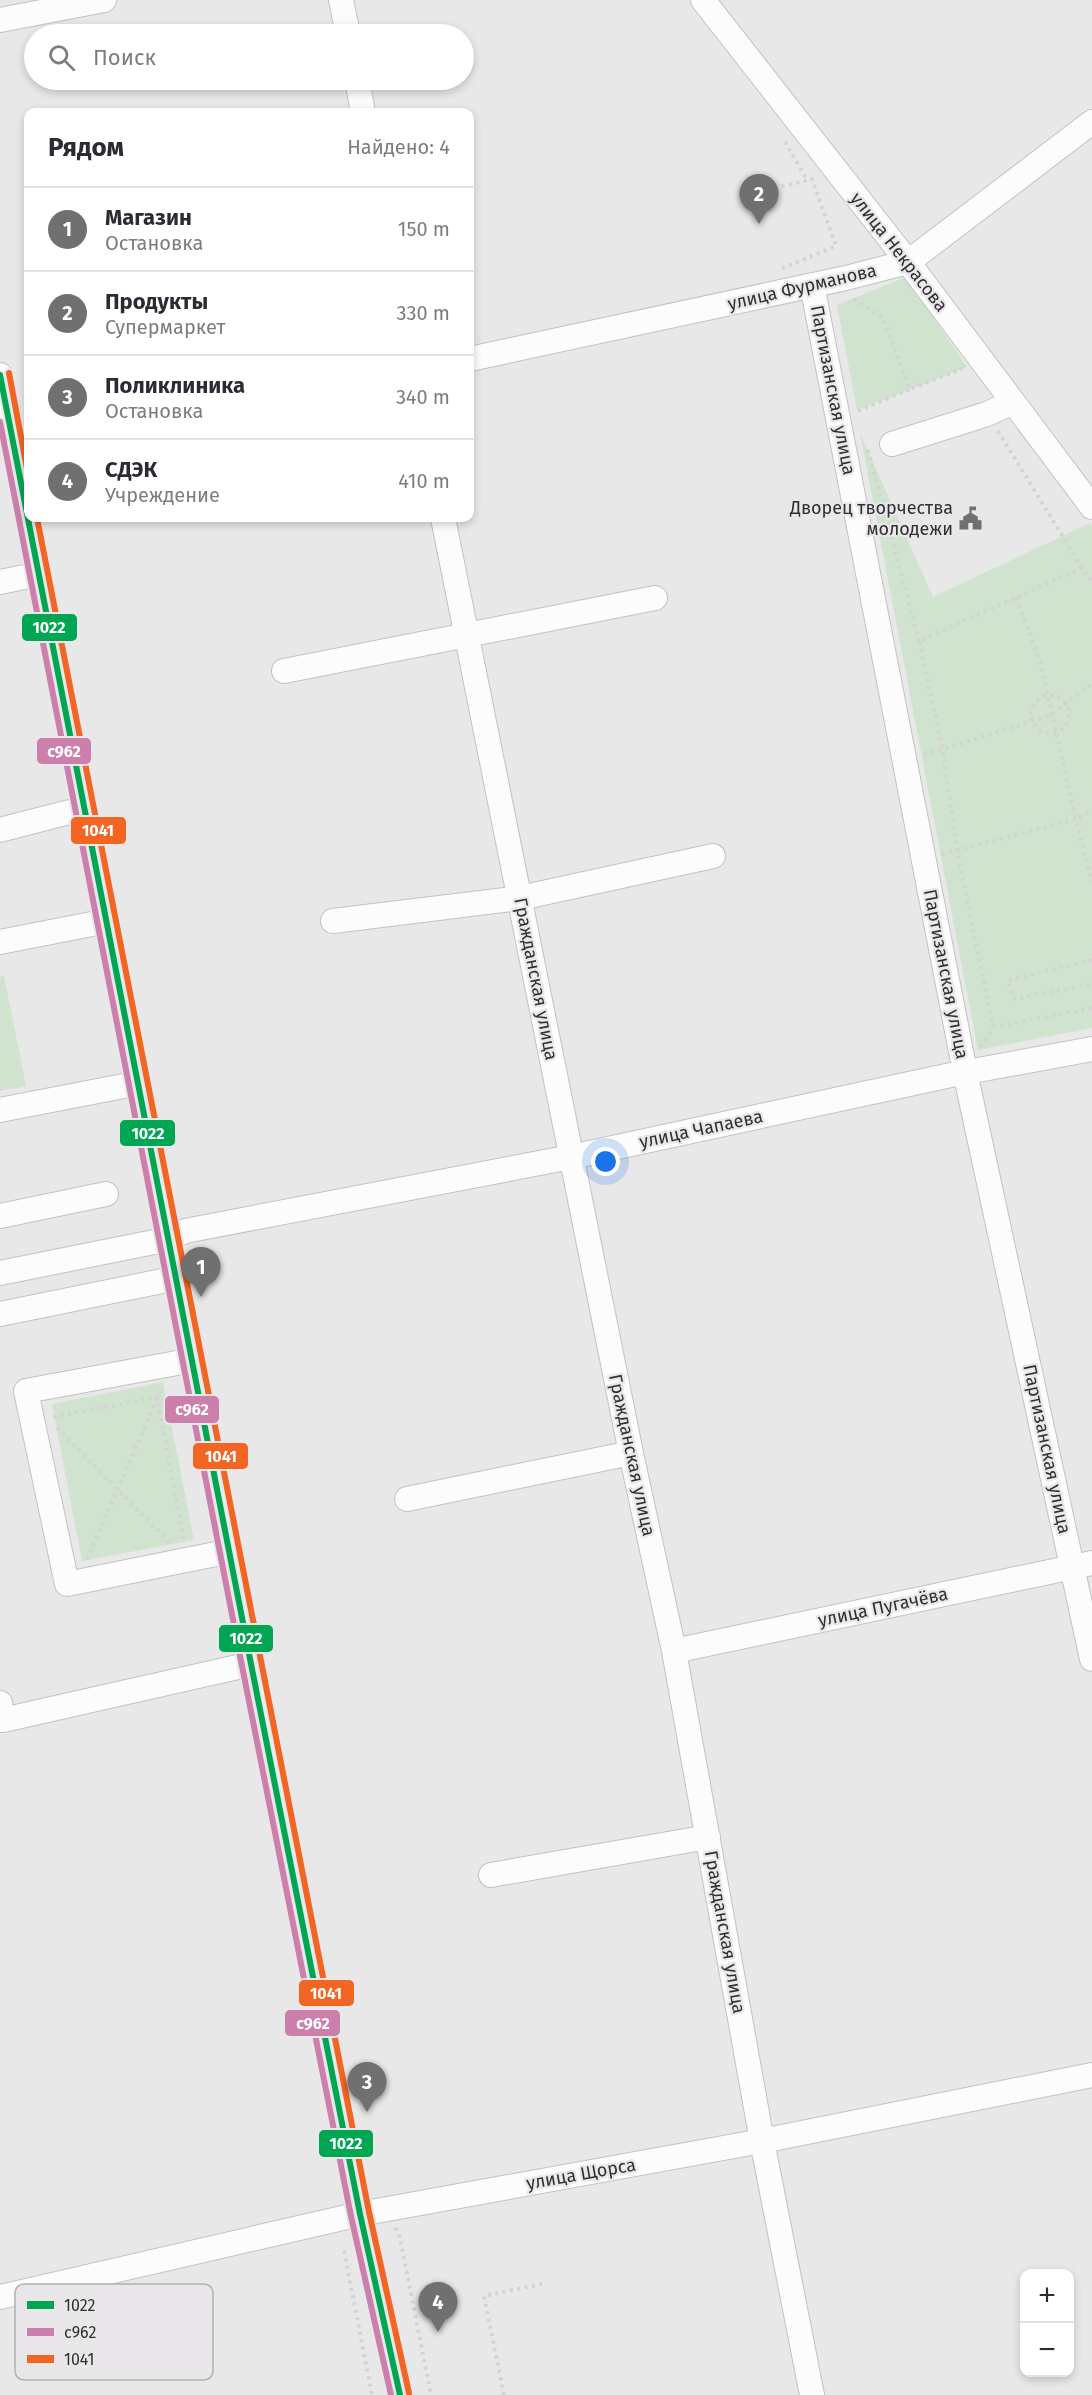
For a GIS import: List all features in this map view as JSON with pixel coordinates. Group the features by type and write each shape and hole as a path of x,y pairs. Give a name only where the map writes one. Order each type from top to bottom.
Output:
{"street":[{"path":"0,20 104,0"},
{"path":"341,0 346,24"},
{"name":"улица Некрасова","path":"703,0 908,262 1092,507"},
{"path":"359,90 362,108"},
{"name":"улица Фурманова","path":"474,358 908,262 1092,122"},
{"name":"Партизанская улица","path":"812,285 965,1072 1082,1565 1092,1659"},
{"path":"0,375 24,497"},
{"path":"892,444 987,414 1013,402"},
{"path":"29,522 177,1278 182,1362 231,1551 251,1664 371,2212 400,2395"},
{"name":"Гражданская улица","path":"444,522 631,1453 674,1651 762,2141 812,2395"},
{"path":"0,582 39,574"},
{"path":"284,671 655,598"},
{"path":"0,830 85,808"},
{"path":"333,921 520,898 713,856"},
{"path":"0,942 107,921"},
{"name":"улица Чапаева","path":"0,1273 169,1239 185,1231 571,1157 965,1072 1092,1049"},
{"path":"0,1110 139,1083"},
{"path":"0,1216 106,1194"},
{"path":"0,1314 177,1278"},
{"path":"182,1362 27,1391 67,1584 231,1551"},
{"path":"407,1499 631,1453"},
{"name":"улица Пугачёва","path":"674,1651 1082,1565"},
{"path":"0,1703 3,1720 251,1664"},
{"path":"491,1875 708,1837"},
{"name":"улица Щорса","path":"63,2284 371,2212 762,2141 1092,2075"},
{"name":"улица Щорса","path":"0,2297 15,2294"}],"path":[{"path":"760,192 812,179 836,246"},
{"path":"860,421 858,410 910,390"},
{"path":"866,444 919,641 943,750 957,850 993,1027 1092,1008"},
{"path":"919,641 1082,568 1092,582"},
{"path":"1016,598 1040,661 1092,882"},
{"path":"943,750 1051,715 1067,705 1092,683"},
{"path":"1048,696 1059,697 1067,705 1068,721 1056,732 1045,732 1033,722 1034,705 1038,700 1048,696"},
{"path":"957,850 1076,819 1092,810"},
{"path":"1092,960 1008,980 1014,999 1092,984"},
{"path":"77,1581 158,1397 182,1362"},
{"path":"158,1397 47,1418 187,1560"},
{"path":"158,1397 187,1560"},
{"path":"371,2212 399,2234 431,2395"},
{"path":"504,2395 484,2296 542,2284"}],"green space":[{"path":"906,277 967,367 857,410 837,305"},
{"path":"860,433 933,597 1090,523 1092,526 1092,1028 978,1050"},
{"path":"4,976 26,1086 0,1091 0,977"},
{"path":"163,1382 194,1540 82,1561 52,1404"}],"transit line":[{"name":"1041","path":"9,373 24,453"},
{"name":"1022","path":"0,375 24,498"},
{"name":"с962","path":"0,422 242,1666 351,2216 391,2395"},
{"name":"1022","path":"29,522 360,2214 400,2395"},
{"name":"1041","path":"38,522 369,2212 409,2393"}],"place":[{"name":"Продукты","path":"759,224"},
{"name":"Дворец творчества молодежи","path":"971,518"},
{"name":"Магазин","path":"201,1297"},
{"name":"Поликлиника","path":"367,2112"},
{"name":"СДЭК","path":"438,2332"}]}
